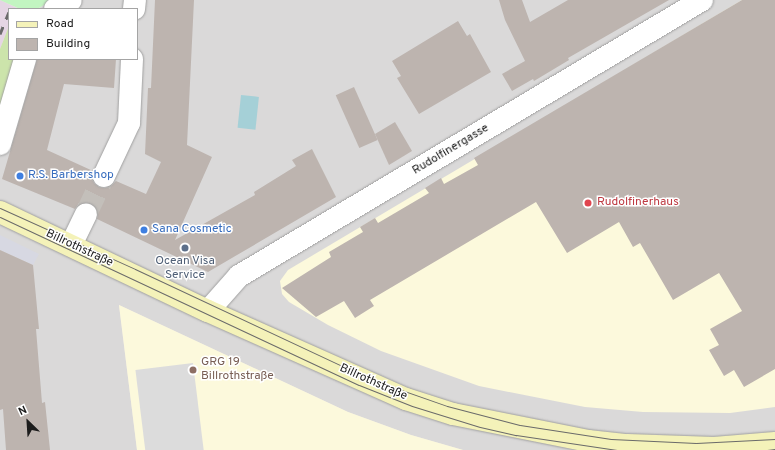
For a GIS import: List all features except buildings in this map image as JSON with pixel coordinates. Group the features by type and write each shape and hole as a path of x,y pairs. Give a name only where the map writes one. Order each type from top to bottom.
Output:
{"main road":[{"name":"Billrothstraße","path":"0,212 208,310 406,398 453,414 588,441 627,445 714,448 775,443"}],"street":[{"path":"57,8 71,0"},
{"name":"Rudolfinergasse","path":"208,310 239,276 702,0"},
{"path":"0,144 25,60"},
{"path":"104,176 129,123 132,60"},
{"path":"71,245 86,214"}],"shaded area":[{"path":"0,0 17,8 8,8 8,29 0,49"},
{"path":"53,0 775,0 775,450 463,450 411,435 348,412 119,305 137,450 0,450 0,110 17,60 138,60 138,8 39,8"},
{"name":"Rudolfinerhaus","path":"742,0 775,0 775,407 730,413 643,412 585,407 479,386 381,351 328,325 289,302 282,294 280,281 288,270"},
{"path":"0,235 39,254 33,265 0,250"},
{"name":"GRG 19 Billrothstraße","path":"119,305 348,412 411,435 463,450 137,450"},
{"path":"193,363 204,450 145,450 135,370"}],"green space":[{"path":"0,0 53,0 39,8 18,8"},
{"path":"8,29 8,60 17,60 0,110 0,49"}],"water":[{"path":"241,95 259,97 255,130 238,128"}],"tunnel":[{"path":"86,214 104,176"}],"tram line":[{"path":"0,208 135,269 370,379 447,406 520,425 611,439 696,443 775,439"},
{"path":"0,217 359,385 412,406 480,427 516,435 617,450"},
{"path":"767,450 775,449"}],"railway":[{"path":"0,34 8,14"}],"place":[{"name":"R.S. Barbershop","path":"20,176"},
{"name":"Rudolfinerhaus","path":"588,203"},
{"name":"Sana Cosmetic","path":"144,230"},
{"name":"Ocean Visa Service","path":"185,248"},
{"name":"GRG 19 Billrothstraße","path":"193,370"}]}
